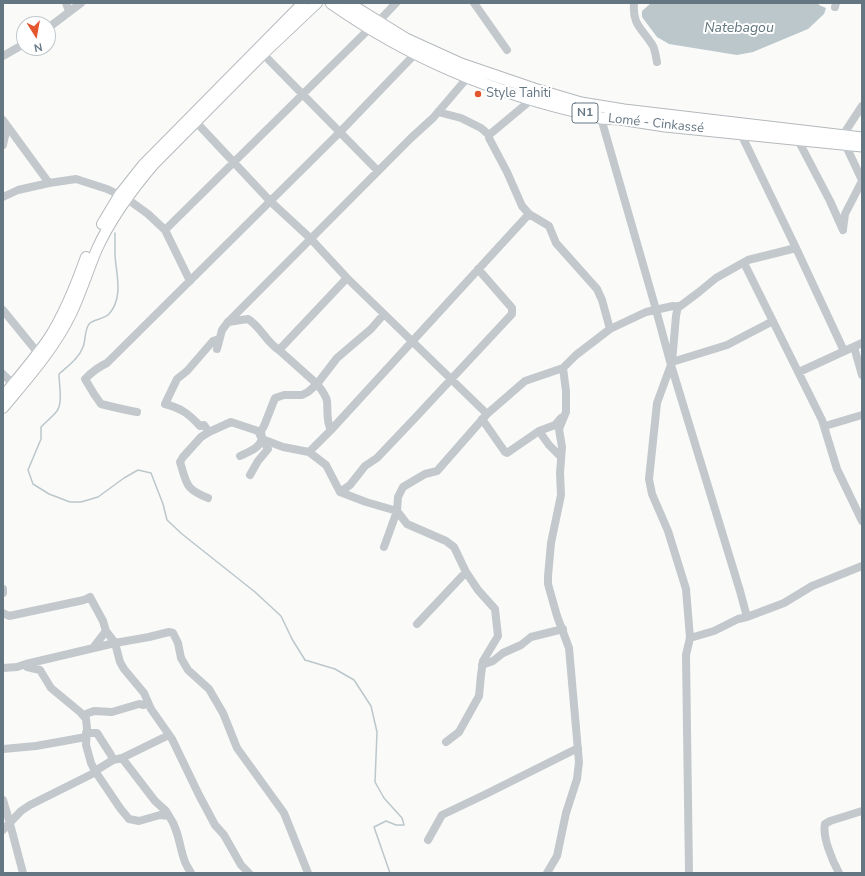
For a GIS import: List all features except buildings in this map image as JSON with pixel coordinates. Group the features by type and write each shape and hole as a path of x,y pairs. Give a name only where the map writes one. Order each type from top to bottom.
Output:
{"highway":[{"name":"Lomé - Cinkassé","path":"331,3 374,25 461,64 534,89 581,102 647,113 844,140 862,146"},
{"name":"Lomé - Cinkassé","path":"348,3 374,25 414,54 495,88 531,100 601,118 620,119 665,126 798,140 844,140 862,138"}],"main road":[{"path":"3,396 38,353 61,316 98,232 143,165 303,3"},
{"path":"3,408 58,338 74,308 98,248 117,212 123,196 263,54 317,3"}],"street":[{"path":"56,20 68,7 81,3"},
{"path":"165,230 396,3"},
{"path":"474,3 507,50"},
{"path":"634,3 633,12 638,27 654,47 657,62"},
{"path":"3,56 16,49"},
{"path":"263,54 378,171"},
{"path":"137,412 101,404 85,379 100,366 107,363 340,132 414,54"},
{"path":"217,349 222,330 228,322 310,238 438,112 468,77"},
{"path":"488,136 531,100"},
{"path":"798,140 830,201 843,230 846,214 862,180 844,140 862,106"},
{"path":"438,112 461,118 481,128 488,136 522,206 529,214 548,226 556,243 597,289 602,300 610,329"},
{"path":"601,118 747,617"},
{"path":"196,122 270,201 310,238 347,278 384,314 452,378 485,417 505,452 508,452 539,431 555,425 566,412"},
{"path":"5,124 48,183"},
{"path":"3,146 5,124"},
{"path":"741,134 844,351"},
{"path":"3,197 18,190 48,183 76,179 123,196 148,214 165,230 190,281"},
{"path":"309,452 331,430 529,214"},
{"path":"384,547 398,508 398,497 403,488 425,474 437,471 485,417 525,381 563,368 576,355 610,329 638,315 678,306 716,278 751,259 796,248"},
{"path":"744,263 822,420 838,473 862,521"},
{"path":"340,492 350,485 365,466 377,458 513,312 512,308 478,269"},
{"path":"279,350 347,278"},
{"path":"678,306 672,363 657,403 650,461 649,485 668,531 684,580 689,614 690,638 686,654 689,873"},
{"path":"3,310 38,353"},
{"path":"240,456 253,450 261,444 261,431 275,398 284,395 302,395 317,384 337,358 371,329 384,314"},
{"path":"228,322 248,319 269,343 317,384 327,400 328,424 331,430"},
{"path":"672,363 727,344 773,321"},
{"path":"209,432 204,425 200,426 191,415 165,404 177,379 187,371 213,341 219,339"},
{"path":"799,372 862,343"},
{"path":"854,347 862,375"},
{"path":"547,873 556,856 566,813 577,779 579,762 570,648 557,616 548,584 551,543 561,495 562,447 559,430 566,412 566,386 563,368"},
{"path":"3,374 13,384"},
{"path":"825,426 862,415"},
{"path":"208,498 189,488 180,462 182,457 201,437 209,432 231,422 258,431 268,449 258,461 250,475"},
{"path":"539,431 549,445 561,457"},
{"path":"262,439 283,447 309,452 326,465 340,492 389,509 398,508"},
{"path":"398,508 407,524 446,541 454,548 466,572 478,590 495,608 497,617 498,636 483,661 479,696 459,732 446,742"},
{"path":"690,638 714,631 734,620 747,617 784,603 812,586 862,566"},
{"path":"417,624 466,572"},
{"path":"3,613 9,616 84,600 90,597 103,621 106,631 115,643 120,662 124,669 144,693 148,703 169,735 215,825 224,835 241,865 249,873"},
{"path":"482,665 493,661 503,653 521,645 531,637 563,629"},
{"path":"93,648 106,631"},
{"path":"3,668 17,667 60,655 115,643 169,632 173,633 178,643 181,658 188,670 209,689 223,713 237,748 284,813 308,873"},
{"path":"26,664 27,668 40,670 51,688 83,716 87,723 87,750 96,772 120,808 130,819 139,821 160,815 169,816"},
{"path":"83,716 94,711 112,712 139,704 144,705 148,703"},
{"path":"3,749 36,746 97,733 113,760"},
{"path":"3,830 21,811 30,805 96,772 113,760 122,758 169,735"},
{"path":"428,840 442,815 578,748"},
{"path":"122,758 173,821 179,836 185,862 191,873"},
{"path":"3,800 22,873"},
{"path":"839,873 826,840 824,833 825,824 862,811"}],"water":[{"name":"Natebagou","path":"651,3 818,3 826,8 824,14 808,29 753,52 737,55 669,44 657,37 642,17 642,11"}],"waterway":[{"path":"115,233 118,293 114,307 105,317 88,325 84,344 79,355 59,374 59,407 41,427 41,439 28,470 33,484 49,494 70,502 81,502 98,497 124,478 138,470 151,473 163,504 167,520 182,534 255,592 281,616 292,639 305,660 335,669 354,680 371,706 377,732 375,782 384,798 402,818 404,825 396,825 386,821 374,827 390,873"}],"place":[{"name":"Style Tahiti","path":"478,94"}]}
